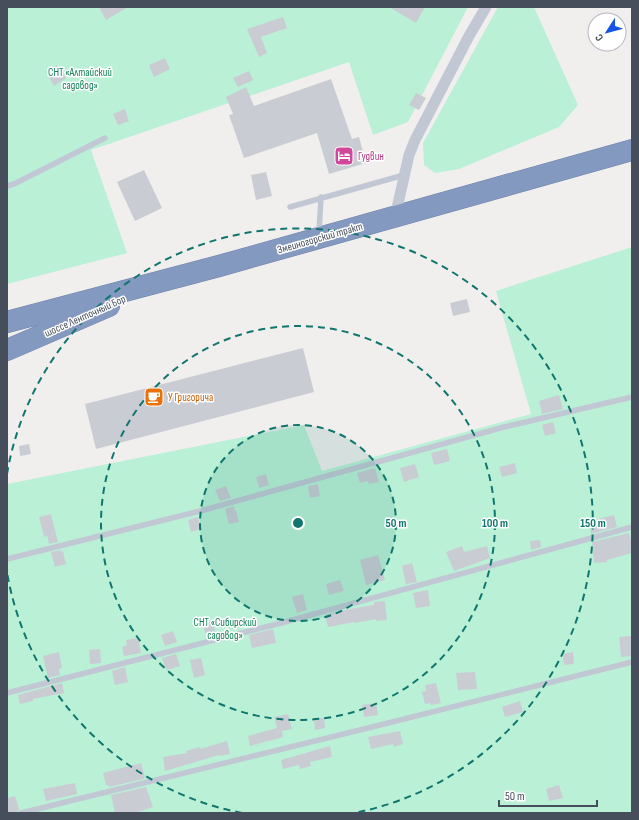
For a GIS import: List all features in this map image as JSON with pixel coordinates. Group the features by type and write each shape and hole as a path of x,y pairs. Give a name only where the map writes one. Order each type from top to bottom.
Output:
{"highway":[{"name":"Змеиногорский тракт","path":"13,322 163,282 632,150"},
{"name":"шоссе Ленточный Бор","path":"7,350 163,282"},
{"path":"7,344 83,318"}],"street":[{"path":"395,217 415,140 469,36 486,7"}],"lane":[{"path":"7,186 14,184 105,138"},
{"path":"290,206 405,175"},
{"path":"318,238 321,198"},
{"path":"7,559 204,510 504,427 632,397"},
{"path":"7,693 285,622 632,527"},
{"path":"21,813 632,662"}],"green space":[{"name":"СНТ «Алтайский садовод»","path":"7,7 468,7 408,122 373,135 349,62 91,150 127,253 7,284"},
{"path":"498,7 534,7 578,105 559,127 459,169 435,173 424,165 423,143"},
{"name":"СНТ «Сибирский садовод»","path":"632,247 632,813 7,813 7,484 304,425 322,471 531,414 496,291"}],"building":[{"path":"99,7 128,7 106,20"},
{"path":"389,7 425,7 416,23"},
{"path":"283,17 287,28 261,37 267,53 259,57 247,29"},
{"path":"165,58 170,69 154,77 149,65"},
{"path":"57,65 66,78 54,86 46,72"},
{"path":"249,71 253,80 238,87 233,78"},
{"path":"331,79 352,139 359,137 366,163 329,174 317,133 244,158 229,115 233,114 226,97 246,87 254,106"},
{"path":"416,93 426,98 419,110 409,105"},
{"path":"125,109 129,121 118,125 113,114"},
{"path":"144,170 162,208 135,221 117,182"},
{"path":"266,172 272,196 256,200 251,175"},
{"path":"467,299 470,312 453,316 450,303"},
{"path":"303,348 314,392 96,449 85,404"},
{"path":"559,395 563,409 542,414 539,401"},
{"path":"553,422 556,433 545,436 542,425"},
{"path":"29,444 31,454 20,456 19,446"},
{"path":"447,449 450,461 434,465 431,453"},
{"path":"515,463 517,473 502,477 499,467"},
{"path":"415,464 419,477 404,482 400,468"},
{"path":"375,468 379,482 369,484 368,481 360,483 357,473"},
{"path":"266,474 269,485 259,488 256,477"},
{"path":"318,484 320,496 310,498 308,486"},
{"path":"226,486 231,498 220,501 215,490"},
{"path":"234,506 239,522 229,524 225,509"},
{"path":"51,514 58,542 49,544 47,536 44,537 39,517"},
{"path":"614,515 617,527 591,534 590,521"},
{"path":"198,517 201,529 191,532 188,520"},
{"path":"629,533 632,544 632,553 607,560 607,562 594,563 592,542"},
{"path":"540,540 541,547 531,550 530,541"},
{"path":"462,546 464,552 487,546 490,558 454,571 446,552"},
{"path":"61,550 61,552 63,551 66,564 55,567 51,552"},
{"path":"378,555 385,580 366,585 360,560"},
{"path":"412,563 417,582 406,584 402,566"},
{"path":"340,580 344,591 329,595 326,584"},
{"path":"428,590 430,606 416,608 413,593"},
{"path":"303,594 307,610 297,613 292,597"},
{"path":"385,601 387,620 376,621 376,619 328,627 325,615 374,605 374,602"},
{"path":"213,621 215,631 205,633 203,623"},
{"path":"273,629 276,643 252,648 249,635"},
{"path":"173,631 177,642 165,646 161,635"},
{"path":"632,636 632,656 621,657 619,637"},
{"path":"138,638 141,653 124,656 122,647 127,645 126,640"},
{"path":"100,649 101,663 90,664 89,650"},
{"path":"59,652 62,668 59,669 60,675 48,678 43,656"},
{"path":"573,652 574,664 564,665 563,654"},
{"path":"176,654 180,666 166,670 162,658"},
{"path":"201,658 205,675 194,678 190,660"},
{"path":"125,667 128,682 115,685 112,671"},
{"path":"475,672 477,689 458,690 456,673"},
{"path":"62,683 64,693 33,699 33,701 20,704 18,695"},
{"path":"436,683 441,703 431,705 430,703 425,704 422,692 426,691 425,685"},
{"path":"520,701 523,712 505,717 502,707"},
{"path":"376,703 378,715 364,717 362,705"},
{"path":"288,714 292,729 282,731 283,737 250,746 248,736 277,728 274,717"},
{"path":"324,718 325,728 315,730 314,719"},
{"path":"400,731 403,744 394,747 393,744 371,749 368,737"},
{"path":"227,741 230,754 219,755 165,771 163,757 187,753 186,751 200,747 200,749"},
{"path":"330,746 332,757 310,762 311,766 300,769 299,765 283,769 281,760"},
{"path":"141,763 145,777 143,779 109,787 106,785 103,773"},
{"path":"75,783 77,794 46,801 43,789"},
{"path":"559,785 563,798 549,801 546,789"},
{"path":"146,787 153,807 135,813 115,813 111,795"},
{"path":"15,796 19,809 17,813 7,813 7,798"}],"place":[{"name":"Гудвин","path":"344,156"},
{"name":"У Григорича","path":"154,397"}]}
